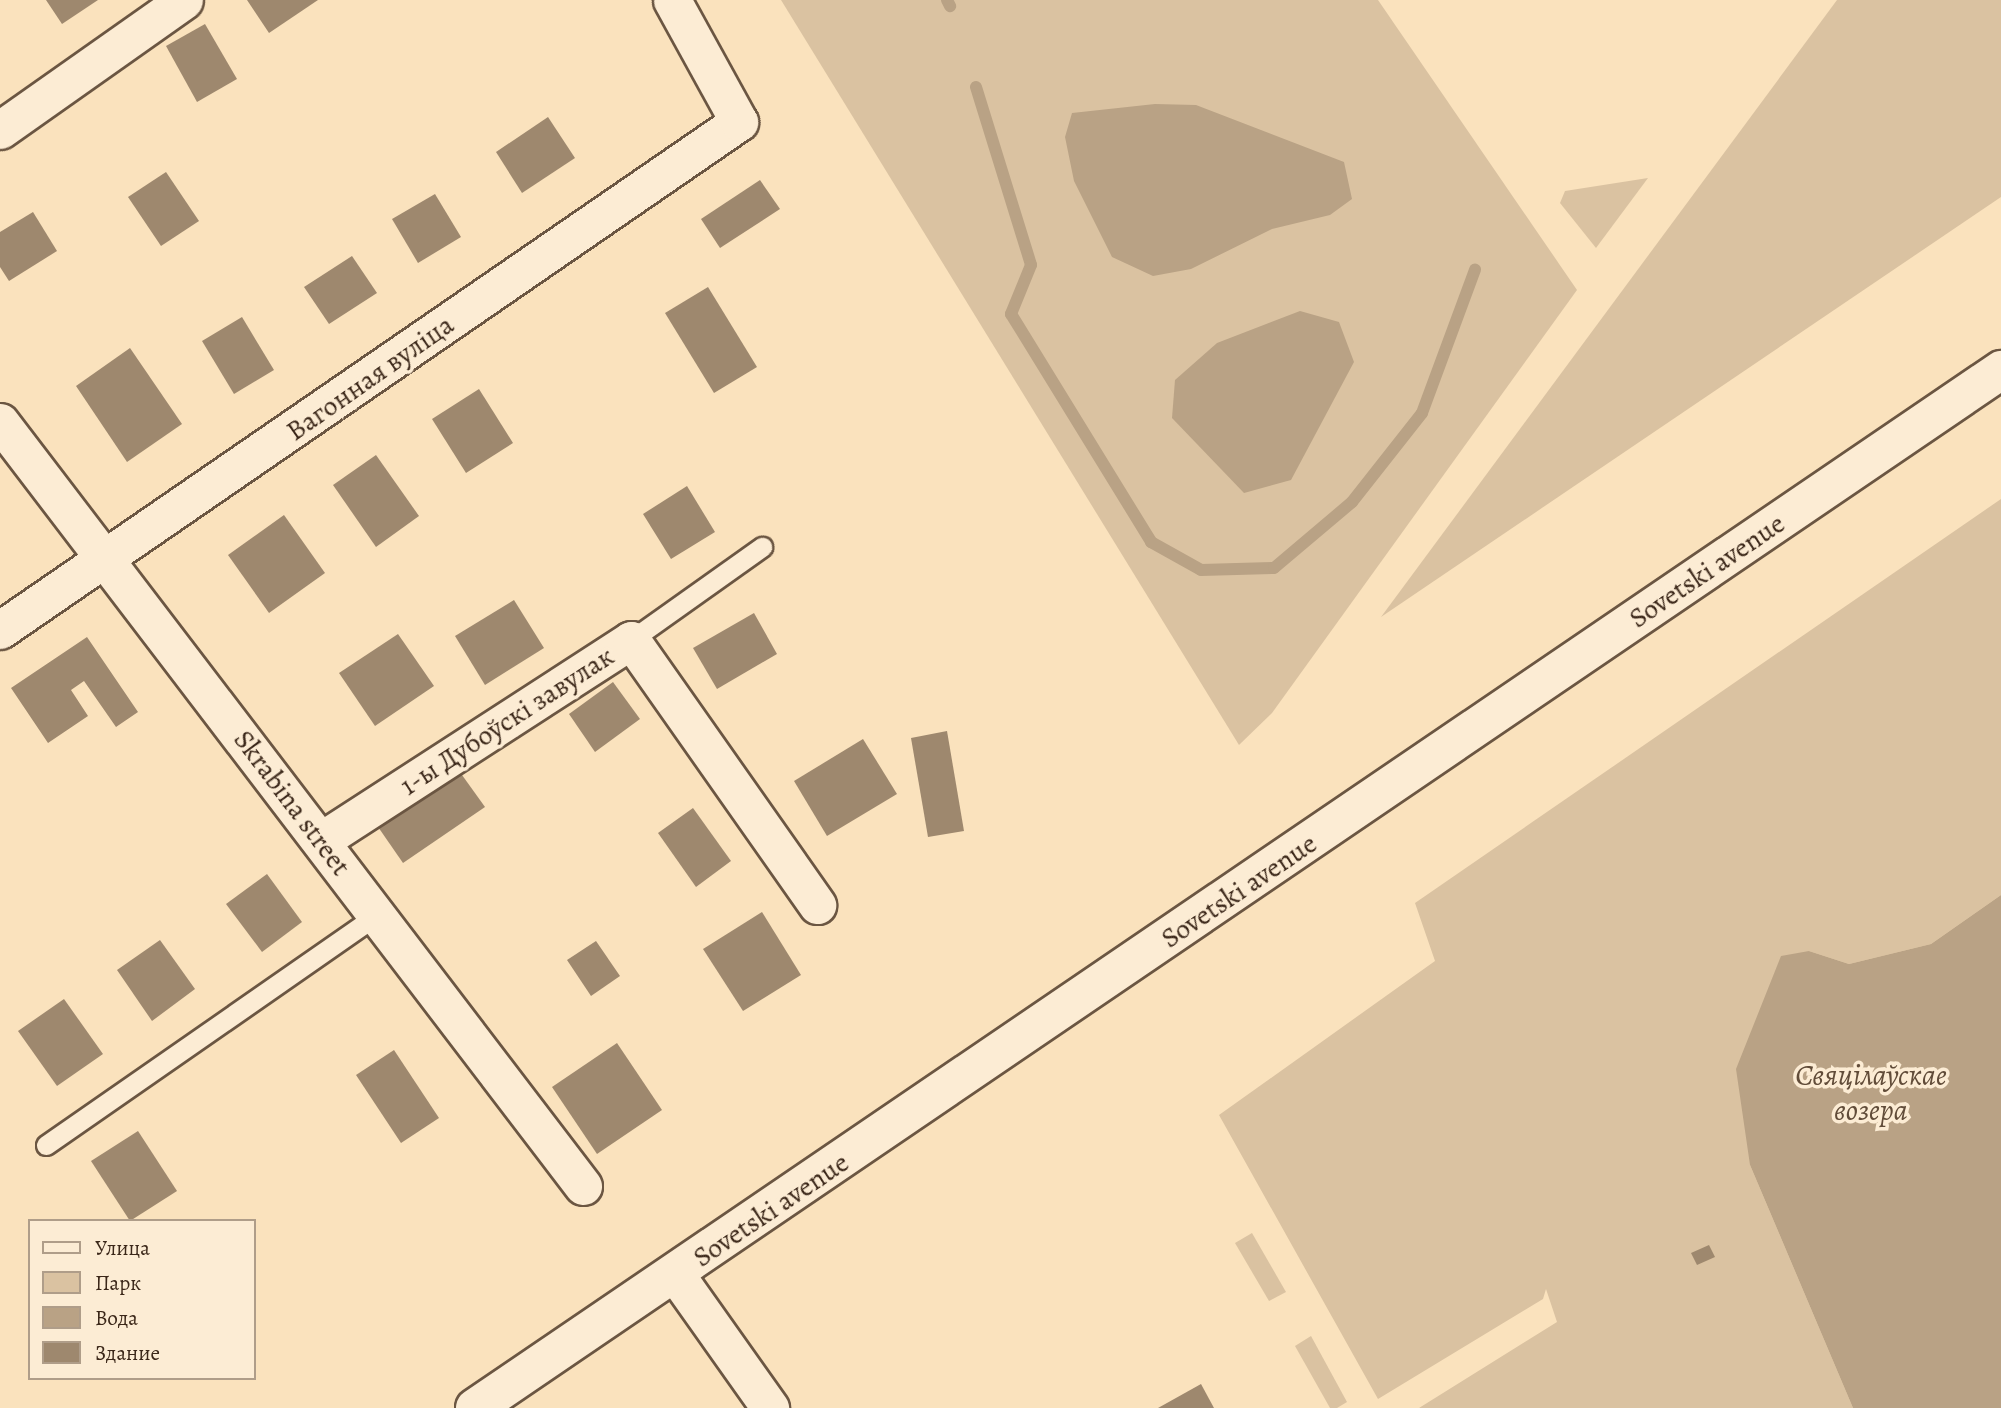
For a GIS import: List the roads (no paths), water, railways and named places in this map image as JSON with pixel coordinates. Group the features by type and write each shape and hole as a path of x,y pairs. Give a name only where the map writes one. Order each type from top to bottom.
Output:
{"main road":[{"name":"Sovetski avenue","path":"475,1408 676,1275 2001,370"}],"street":[{"name":"Вагонная вуліца","path":"0,630 106,561 738,122 672,0"},
{"path":"0,130 169,4"},
{"name":"Skrabina street","path":"0,422 583,1185"},
{"name":"1-ы Дубоўскі завулак","path":"322,841 631,640 817,905"},
{"path":"676,1275 770,1408"}],"lane":[{"path":"631,640 762,547"},
{"path":"46,1145 376,916"}],"water":[{"path":"1155,104 1196,105 1344,162 1352,199 1330,215 1272,229 1191,269 1153,276 1112,257 1074,181 1065,137 1072,113"},
{"path":"1300,311 1339,322 1354,362 1291,480 1244,493 1172,418 1175,380 1217,343"},
{"name":"Свяцілаўскае возера","path":"2001,895 2001,1408 1853,1408 1750,1165 1736,1069 1781,956 1809,951 1849,964 1931,944"}],"waterway":[{"path":"947,0 950,6"},
{"path":"976,87 1031,265 1011,314 1151,542 1201,570 1274,568 1352,502 1422,413 1475,270"}]}
